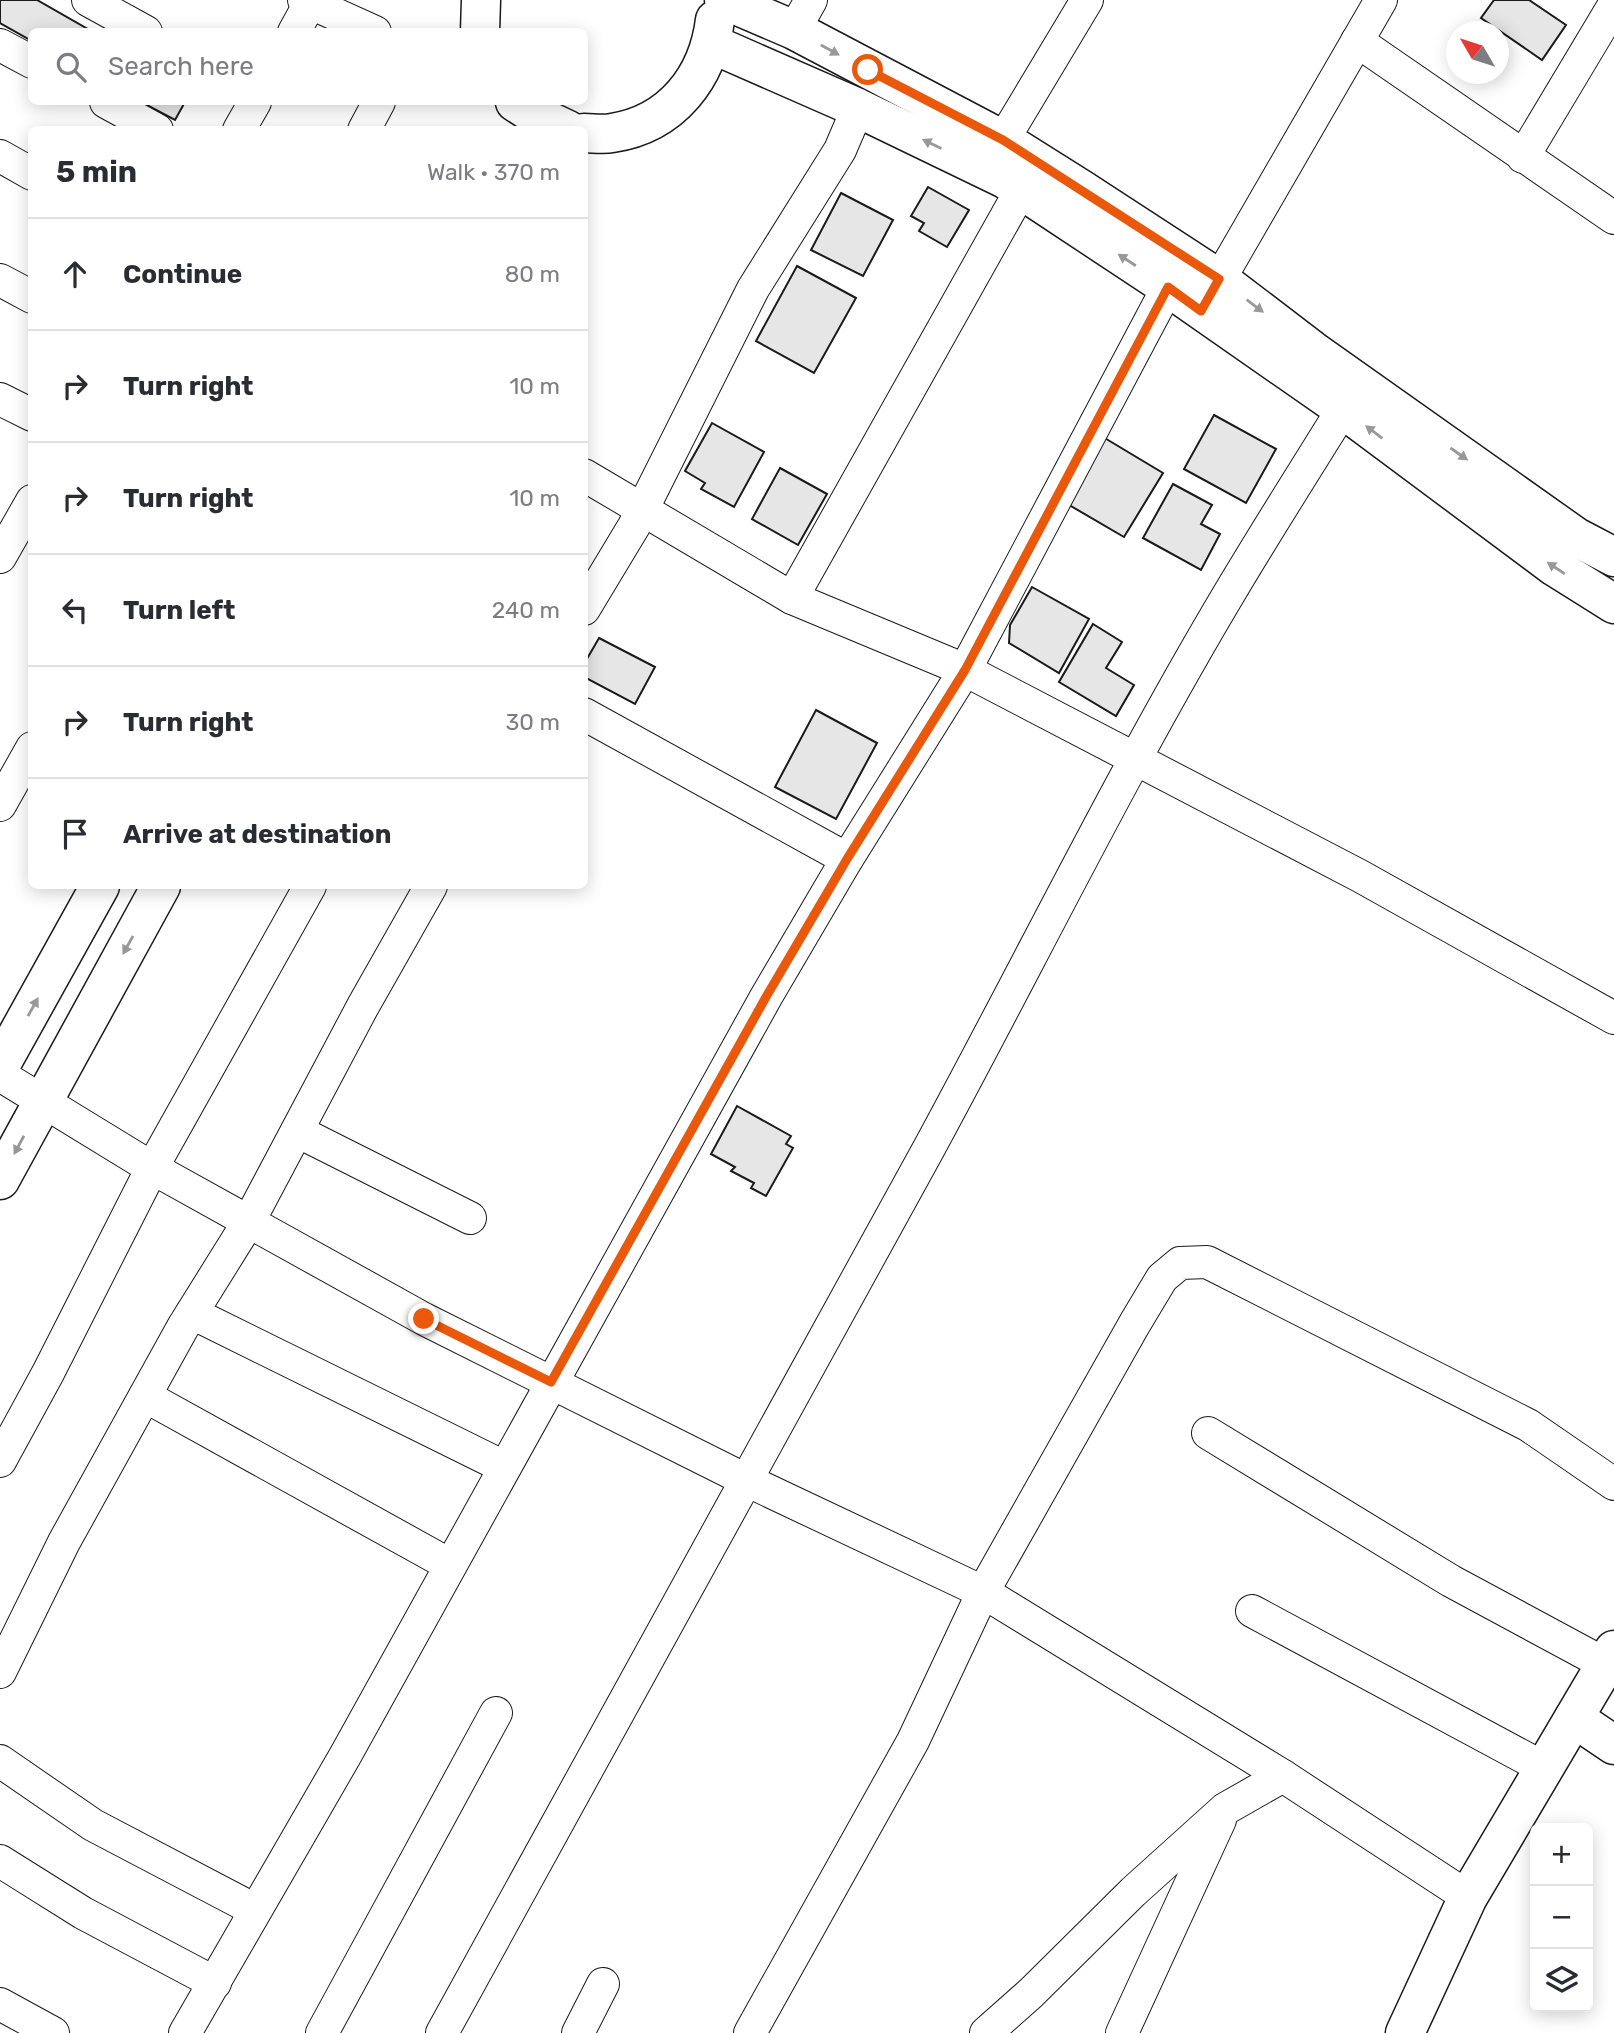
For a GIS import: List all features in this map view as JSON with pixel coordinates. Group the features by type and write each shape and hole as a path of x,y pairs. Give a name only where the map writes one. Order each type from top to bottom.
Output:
{"main road":[{"path":"480,28 481,0"},
{"path":"588,133 611,134 645,124 675,104 698,77 712,44 715,20 713,0"},
{"path":"724,0 803,15 1003,140 1210,295 1343,409 1555,567 1614,604"},
{"path":"712,44 858,108 1005,179 1168,287 1210,295 1316,353 1576,537 1614,557"},
{"path":"523,115 556,126"},
{"path":"0,1066 98,889"},
{"path":"0,1180 159,889"},
{"path":"1410,2031 1468,1898 1609,1657"},
{"path":"1574,1718 1614,1745"}],"street":[{"path":"88,0 139,28"},
{"path":"1003,140 1087,0"},
{"path":"1210,295 1381,0"},
{"path":"296,28 307,2 366,28"},
{"path":"1523,157 1614,5"},
{"path":"1357,41 1614,218"},
{"path":"0,45 28,60"},
{"path":"111,105 149,126"},
{"path":"241,126 253,105"},
{"path":"366,126 377,105"},
{"path":"588,602 643,509 753,289 840,150 858,108"},
{"path":"0,156 28,172"},
{"path":"792,598 1021,190"},
{"path":"0,280 28,295"},
{"path":"185,2033 345,1756 766,997 847,859 965,670 1168,287"},
{"path":"0,399 28,413"},
{"path":"442,2033 748,1481 1136,759 1229,594 1343,409"},
{"path":"588,477 792,598 965,670 1360,876 1614,1018"},
{"path":"0,557 28,508"},
{"path":"588,716 847,859"},
{"path":"0,806 28,755"},
{"path":"0,1461 152,1168 308,889"},
{"path":"0,1672 64,1542 192,1313 249,1222 363,1006 429,889"},
{"path":"0,1075 152,1168 424,1319 748,1481 983,1592 1283,1776 1468,1898"},
{"path":"297,1131 470,1218"},
{"path":"750,2033 913,1741 983,1592 1135,1323 1162,1278 1180,1263 1207,1262 1528,1425 1614,1484"},
{"path":"192,1313 504,1467"},
{"path":"145,1396 450,1565"},
{"path":"1208,1433 1451,1581 1609,1657"},
{"path":"1252,1611 1544,1768"},
{"path":"322,2033 496,1713"},
{"path":"0,1761 93,1825 255,1910"},
{"path":"986,2033 1031,1993 1133,1892 1225,1810 1283,1776"},
{"path":"1122,2033 1225,1810"},
{"path":"0,1861 83,1913 215,1983"},
{"path":"578,2033 603,1984"},
{"path":"0,2004 53,2033"}],"building":[{"path":"0,0 37,0 86,28 28,28 28,39 0,23"},
{"path":"1494,0 1529,0 1566,25 1542,60 1509,37 1509,21 1485,21 1481,18"},
{"path":"147,105 183,105 175,120"},
{"path":"928,187 969,210 947,247 919,231 924,223 911,216"},
{"path":"841,193 893,220 863,276 811,250"},
{"path":"797,266 856,298 814,373 756,341"},
{"path":"1214,415 1276,449 1246,503 1184,469"},
{"path":"712,423 764,452 734,507 701,489 705,483 685,471"},
{"path":"1103,437 1163,473 1124,537 1064,502"},
{"path":"780,468 827,494 798,545 752,519"},
{"path":"1173,484 1212,505 1201,524 1220,534 1201,570 1143,538"},
{"path":"1032,587 1089,619 1059,673 1009,643 1010,625"},
{"path":"1093,624 1122,642 1106,668 1134,685 1116,716 1059,682"},
{"path":"599,638 655,667 635,704 588,679 588,657"},
{"path":"816,710 877,743 836,819 775,787"},
{"path":"737,1106 791,1136 786,1144 793,1148 766,1196 751,1188 754,1183 731,1171 735,1167 711,1154"}],"route":[{"path":"424,1319 551,1382 766,997 847,859 965,670 1168,287 1201,311 1219,279 1003,140 868,70"}]}
